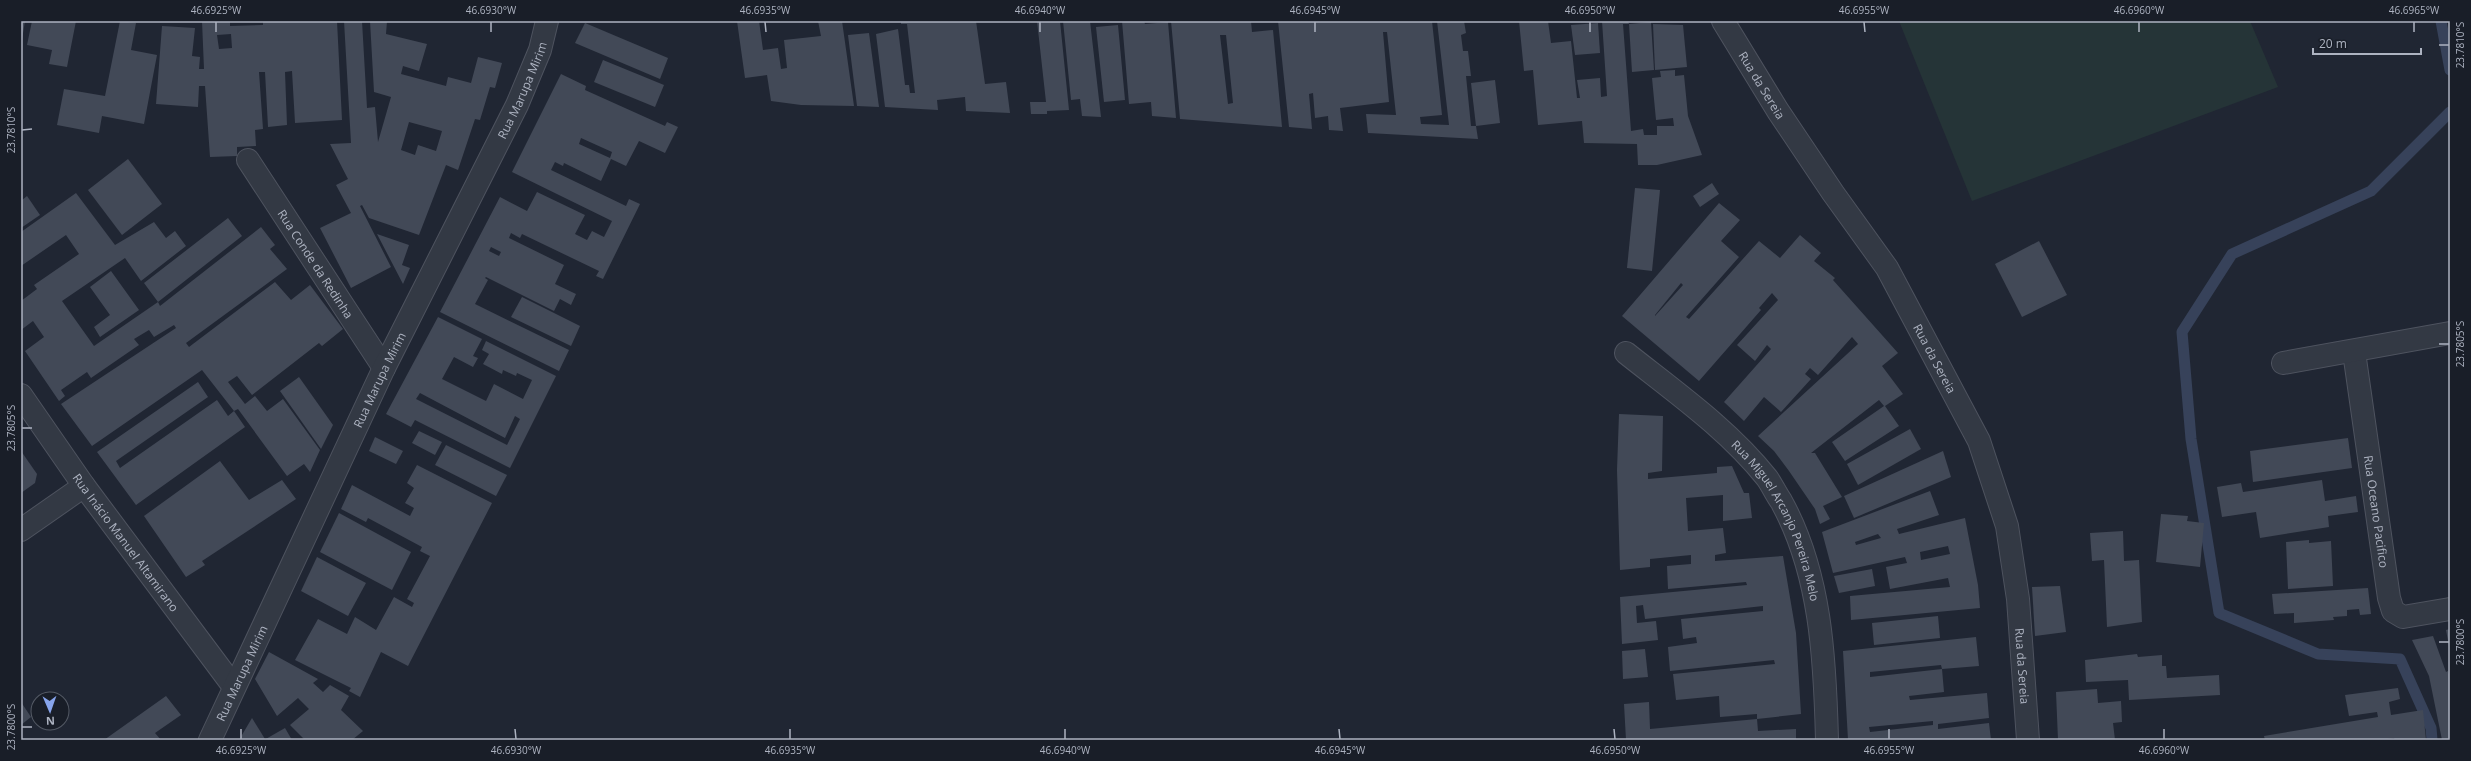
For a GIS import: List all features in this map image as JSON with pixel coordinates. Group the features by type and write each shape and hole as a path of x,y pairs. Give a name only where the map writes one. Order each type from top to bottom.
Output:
{"street":[{"name":"Rua Marupa Mirim","path":"210,740 384,368 517,105 540,50 547,21"},
{"name":"Rua da Sereia","path":"1723,21 1778,112 1833,193 1887,268 1979,441 2007,526 2018,599 2028,740"},
{"name":"Rua Conde da Redinha","path":"248,160 384,368"},
{"path":"2283,363 2354,352 2450,333"},
{"name":"Rua Oceano Pacifico","path":"2354,352 2389,598 2393,611 2403,618 2450,609"},
{"name":"Rua Miguel Arcanjo Pereira Melo","path":"1626,353 1737,444 1768,479 1793,523 1812,586 1825,663 1827,740"},
{"name":"Rua Inácio Manuel Altamirano","path":"21,395 84,486 234,687"},
{"path":"21,530 84,486"}],"shaded area":[{"path":"1899,21 2250,21 2278,87 1972,201"}],"building":[{"path":"21,21 25,21 22,39 21,39"},
{"path":"32,21 76,21 67,67 49,64 52,50 27,45"},
{"path":"120,21 136,23 131,50 157,55 144,124 102,116 99,133 57,125 64,89 105,96"},
{"path":"202,21 230,21 230,26 263,25 263,21 337,21 342,120 295,123 292,71 285,72 287,125 268,127 265,72 259,72 263,129 255,130 256,146 237,147 237,156 210,157 205,86 199,86 198,107 156,104 162,26 195,28 192,56 200,57 199,69 204,69","holes":["231,34 232,48 219,49 217,35"]},
{"path":"344,21 362,21 367,108 375,107 378,142 391,97 374,92 370,21 387,21 386,34 427,44 419,71 403,66 401,74 446,86 448,77 471,83 478,57 502,63 495,88 490,87 480,120 475,119 458,170 446,165 419,235 369,218 362,205 360,206 391,267 351,288 320,228 351,213 336,185 348,179 330,144 351,143","holes":["409,122 442,131 436,151 418,145 415,155 401,150"]},
{"path":"737,21 759,21 763,50 778,48 781,69 787,68 784,40 821,36 818,21 842,21 854,106 801,105 771,101 767,75 745,78"},
{"path":"901,21 976,21 985,84 1006,82 1010,113 966,111 965,97 937,100 938,110 885,107 876,34 898,29 905,85 909,85 910,93 915,93 907,24 901,24"},
{"path":"1037,21 1060,21 1069,110 1047,111 1047,114 1031,114 1030,102 1046,102"},
{"path":"1063,21 1090,21 1101,117 1082,116 1080,99 1071,100"},
{"path":"1122,21 1144,21 1145,24 1168,22 1176,118 1152,116 1151,102 1129,104"},
{"path":"1171,21 1251,21 1252,32 1273,30 1282,127 1180,119","holes":["1220,35 1226,35 1233,103 1228,104"]},
{"path":"1278,21 1432,21 1442,115 1420,117 1421,124 1449,125 1437,21 1464,21 1466,33 1461,35 1463,51 1468,51 1471,76 1466,76 1471,126 1476,126 1478,139 1368,133 1366,114 1396,115 1387,32 1383,32 1389,102 1340,108 1343,131 1329,130 1328,116 1315,118 1313,93 1309,94 1312,129 1289,127"},
{"path":"1519,21 1548,21 1551,43 1571,41 1577,98 1580,98 1577,80 1600,78 1601,97 1607,96 1602,21 1628,21 1629,24 1623,24 1631,131 1643,129 1644,135 1657,135 1657,126 1674,126 1673,118 1656,120 1652,78 1661,77 1660,71 1675,70 1675,76 1684,75 1688,116 1702,155 1657,165 1638,165 1637,144 1584,143 1582,121 1538,125 1533,70 1524,71"},
{"path":"1651,22 1654,70 1632,72 1629,24"},
{"path":"585,23 668,58 660,79 575,43"},
{"path":"1598,23 1600,53 1575,55 1571,25"},
{"path":"1653,24 1683,25 1687,67 1655,70"},
{"path":"1118,25 1125,100 1104,102 1096,27"},
{"path":"869,33 879,107 857,106 848,35"},
{"path":"603,60 664,85 655,107 594,82"},
{"path":"561,74 586,86 585,90 665,126 667,122 678,127 665,153 639,141 626,166 611,159 601,181 564,163 563,166 555,162 551,170 626,206 629,199 640,204 603,279 596,276 599,271 522,234 520,238 511,233 509,238 564,265 555,284 576,294 571,305 560,299 554,311 486,277 485,278 488,280 475,304 569,350 559,371 440,312 500,197 527,211 537,192 585,215 575,234 587,240 592,231 604,237 612,221 512,172","holes":["581,138 612,152 610,158 579,144","491,247 501,252 499,256 489,251"]},
{"path":"1495,80 1500,123 1476,126 1471,83"},
{"path":"128,159 162,204 122,235 88,190"},
{"path":"1712,183 1719,194 1700,207 1693,196"},
{"path":"1635,188 1660,190 1652,271 1627,268"},
{"path":"76,193 115,245 154,222 166,238 175,231 186,246 141,281 125,258 62,301 94,346 158,302 160,306 261,227 275,245 270,249 287,269 186,343 189,347 275,282 291,300 310,285 343,329 322,346 319,343 252,395 237,376 228,382 245,404 255,396 267,411 283,399 320,450 310,472 304,464 287,476 238,409 234,411 202,370 92,446 61,404 176,328 174,325 154,337 149,330 134,339 139,345 91,378 87,372 61,390 65,396 59,401 25,351 44,337 33,321 21,330 21,301 37,289 34,285 79,254 66,235 21,266 21,232"},
{"path":"27,196 40,215 21,228 21,201"},
{"path":"1719,203 1740,220 1721,241 1739,257 1686,317 1689,319 1759,241 1780,258 1800,235 1821,253 1814,261 1835,278 1833,280 1898,353 1882,366 1903,394 1885,406 1899,426 1845,461 1832,442 1884,406 1879,400 1811,453 1815,453 1842,497 1823,506 1830,519 1820,524 1815,509 1789,471 1774,451 1758,436 1858,344 1852,337 1818,375 1810,368 1805,374 1811,379 1781,412 1764,397 1744,421 1724,402 1771,349 1767,345 1755,361 1737,345 1778,300 1772,293 1759,308 1761,310 1699,381 1622,316","holes":["1681,283 1683,285 1655,316"]},
{"path":"228,218 242,236 158,302 144,283"},
{"path":"377,234 409,245 402,265 410,268 403,284"},
{"path":"2039,241 2067,295 2022,317 1995,264"},
{"path":"111,271 139,310 100,337 94,327 110,315 90,287"},
{"path":"522,297 580,326 571,346 511,317"},
{"path":"438,317 482,339 473,356 478,358 473,367 454,357 442,379 486,401 494,384 523,399 532,380 517,373 516,376 503,370 502,374 483,364 489,354 482,350 486,341 556,376 510,468 415,420 411,427 386,414","holes":["420,393 505,438 515,416 520,419 507,445 416,399"]},
{"path":"299,377 333,425 321,449 280,391"},
{"path":"198,382 208,397 116,461 120,468 217,400 228,416 234,411 245,427 136,505 97,452"},
{"path":"1619,414 1663,416 1662,471 1648,473 1648,479 1717,473 1717,467 1732,466 1744,493 1749,493 1752,518 1723,521 1723,495 1686,498 1688,531 1723,528 1726,553 1715,555 1715,561 1783,556 1796,633 1801,714 1757,719 1757,714 1720,717 1719,696 1676,700 1673,674 1775,664 1774,660 1670,671 1668,647 1697,643 1696,637 1683,639 1681,619 1763,611 1763,606 1645,619 1643,605 1636,606 1637,623 1656,621 1658,640 1622,644 1620,597 1747,585 1746,582 1668,589 1667,566 1691,564 1691,555 1650,559 1650,567 1620,570 1617,470"},
{"path":"1910,429 1921,449 1858,485 1847,464"},
{"path":"419,431 442,442 435,455 412,443"},
{"path":"375,437 403,451 396,464 369,451"},
{"path":"2348,438 2352,468 2253,482 2250,451"},
{"path":"446,445 507,475 496,496 435,465"},
{"path":"21,451 37,474 35,483 21,493"},
{"path":"1943,451 1951,477 1854,518 1844,496"},
{"path":"220,461 249,500 282,480 296,499 202,561 205,565 186,577 144,516"},
{"path":"417,465 492,503 408,666 381,652 360,697 349,691 351,688 295,660 318,619 347,634 355,617 376,630 394,597 412,607 414,603 407,599 430,556 420,551 422,547 368,518 366,522 341,509 352,485 410,516 414,508 405,503 414,488 407,483"},
{"path":"2322,480 2325,501 2356,496 2358,512 2328,516 2329,527 2260,538 2256,512 2222,517 2217,487 2241,483 2243,492"},
{"path":"1930,491 1939,515 1897,529 1899,534 1965,518 1978,585 1980,608 1851,620 1850,596 1950,587 1948,578 1890,589 1886,567 1907,563 1905,557 1833,573 1822,532","holes":["1878,534 1881,538 1856,545 1855,542","1948,546 1950,554 1921,560 1920,552"]},
{"path":"339,513 411,552 392,590 320,552"},
{"path":"2161,514 2188,516 2187,521 2204,523 2200,567 2156,562"},
{"path":"2123,531 2124,561 2139,560 2142,622 2107,627 2104,560 2092,561 2090,533"},
{"path":"2309,540 2309,543 2331,541 2333,586 2288,589 2286,542"},
{"path":"317,557 366,583 348,616 301,591"},
{"path":"1872,569 1875,586 1839,593 1834,576"},
{"path":"2060,586 2066,632 2035,636 2032,587"},
{"path":"2368,588 2371,614 2360,615 2359,609 2347,610 2347,616 2333,617 2334,620 2294,623 2294,613 2274,614 2272,594"},
{"path":"1938,616 1940,638 1874,645 1872,623"},
{"path":"2450,629 2450,646 2449,646 2446,630"},
{"path":"2433,636 2446,672 2448,671 2450,678 2450,740 2442,740 2429,676 2412,640"},
{"path":"1976,637 1979,666 1942,669 1944,692 1909,696 1910,700 1987,693 1989,718 1938,724 1938,729 1989,723 1991,740 1848,740 1843,651","holes":["1941,665 1942,669 1870,677 1870,672","1933,721 1933,725 1870,732 1869,727"]},
{"path":"1645,649 1648,677 1623,679 1622,651"},
{"path":"269,652 318,679 313,683 323,692 330,685 349,696 341,710 363,731 352,740 305,740 290,725 309,709 298,698 277,716 255,679"},
{"path":"2137,654 2138,657 2162,655 2162,666 2166,666 2167,678 2219,675 2220,695 2129,700 2128,680 2086,682 2085,660"},
{"path":"2398,688 2400,699 2389,702 2391,715 2423,710 2426,740 2395,740 2394,738 2381,740 2265,740 2264,736 2378,717 2377,712 2349,716 2345,695"},
{"path":"2097,689 2098,703 2121,701 2122,722 2113,723 2115,740 2058,740 2056,692"},
{"path":"166,696 181,715 155,733 161,740 104,740"},
{"path":"21,702 30,718 21,725"},
{"path":"1649,702 1650,729 1757,719 1758,731 1796,729 1796,740 1626,740 1624,704"},
{"path":"252,718 265,739 239,740"},
{"path":"285,728 292,740 264,740"}],"waterway":[{"path":"2441,21 2450,70"},
{"path":"2432,740 2431,728 2400,659 2318,654 2219,613 2191,439 2182,332 2232,254 2371,191 2450,112"}]}
